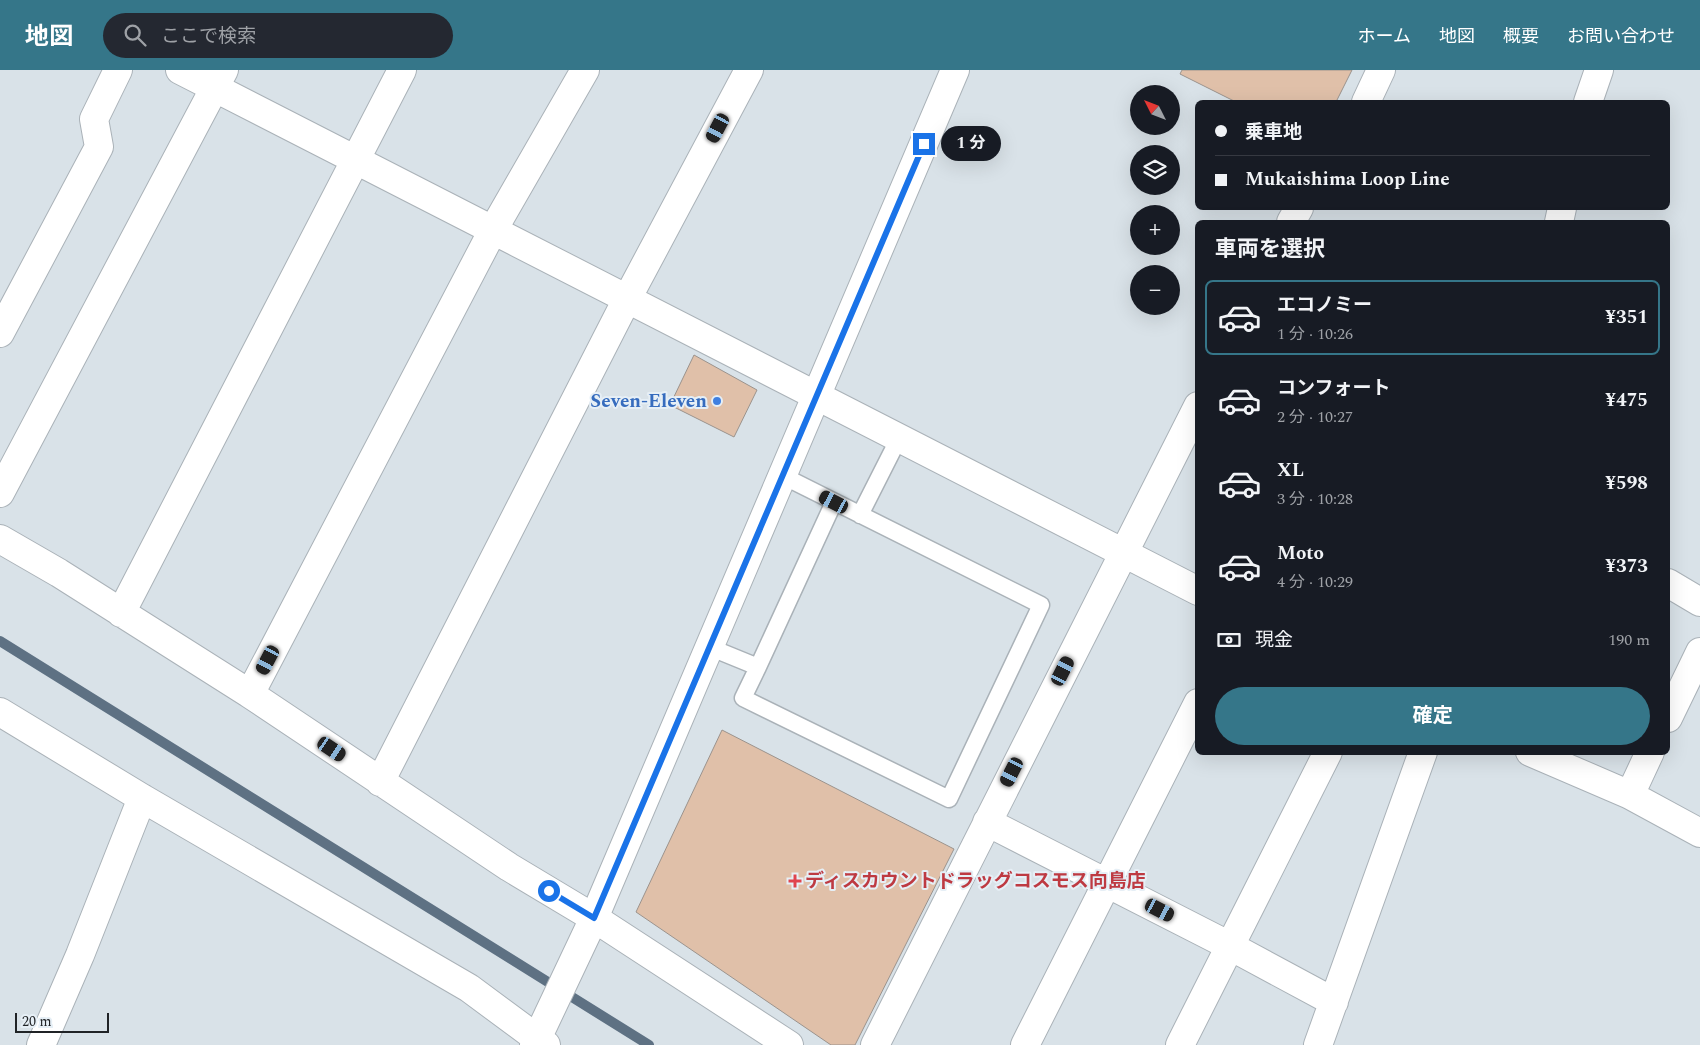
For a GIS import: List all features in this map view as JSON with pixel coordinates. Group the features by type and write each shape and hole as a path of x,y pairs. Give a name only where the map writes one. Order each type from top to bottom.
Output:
{"street":[{"path":"0,333 100,146 94,119 118,70"},
{"path":"180,70 219,79 355,160 1195,589"},
{"path":"121,613 402,70"},
{"path":"250,694 493,230 585,70"},
{"path":"0,712 142,798 469,988 540,1039 783,476 955,70"},
{"path":"1367,100 1381,70"},
{"path":"1589,100 1599,70"},
{"path":"380,782 743,72"},
{"path":"0,493 219,79"},
{"path":"875,1045 1195,412"},
{"path":"0,539 59,573 250,694 510,867 589,928 789,1045"},
{"path":"1670,584 1700,602"},
{"path":"1670,714 1700,652"},
{"path":"1025,1045 1195,709"},
{"path":"1180,1045 1326,755"},
{"path":"1318,1045 1422,755"},
{"path":"1537,755 1630,794 1700,833"},
{"path":"1630,794 1649,755"},
{"path":"40,1045 80,955 142,798"},
{"path":"987,822 1230,946 1334,1002"}],"lane":[{"path":"860,515 899,438"},
{"path":"783,476 1041,605 949,799 743,698 834,502"},
{"path":"709,648 758,667"}],"building":[{"path":"1182,70 1352,70 1337,100 1232,100 1180,74"},
{"path":"694,355 757,390 734,437 670,405"},
{"name":"ディスカウントドラッグコスモス向島店","path":"722,730 954,849 855,1045 831,1045 636,912"}],"waterway":[{"path":"0,641 649,1045"}],"place":[{"name":"Seven-Eleven","path":"717,401"},
{"name":"ディスカウントドラッグコスモス向島店","path":"795,881"}],"route":[{"path":"549,891 594,918 924,144"}]}
